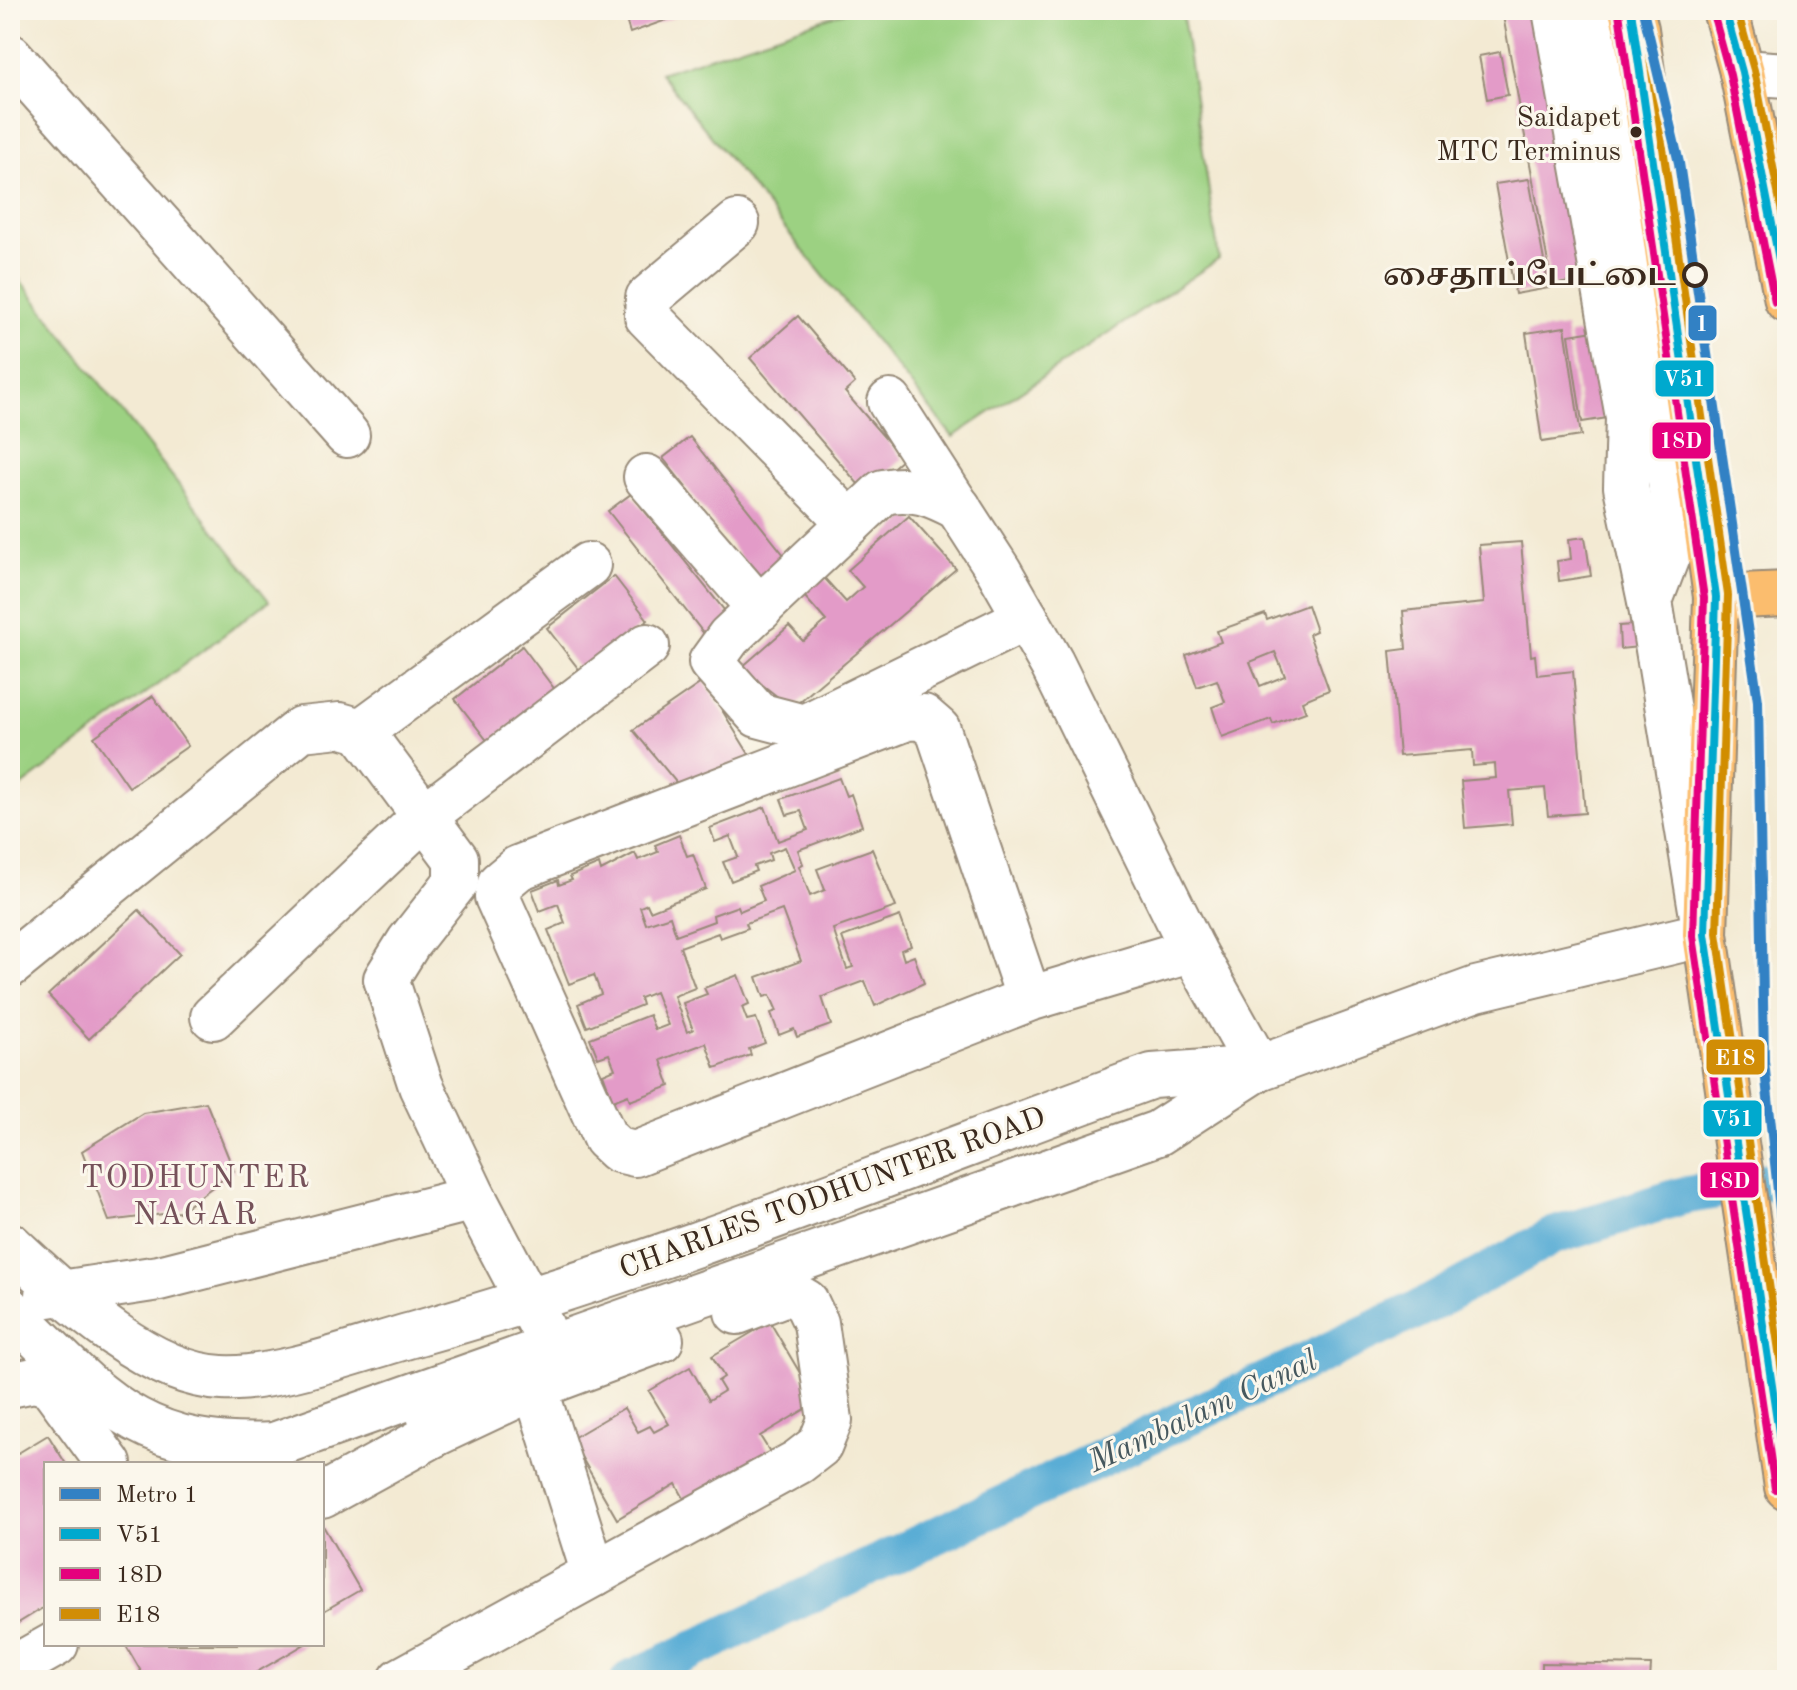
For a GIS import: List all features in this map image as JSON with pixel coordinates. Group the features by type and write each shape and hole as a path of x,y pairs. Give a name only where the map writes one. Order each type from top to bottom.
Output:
{"main road":[{"path":"1631,10 1643,75 1716,597 1705,934 1787,1487"},
{"path":"1725,10 1742,72 1787,300"},
{"path":"1716,597 1787,594"}],"street":[{"path":"1555,10 1628,417 1626,487 1650,601 1705,934"},
{"path":"1587,10 1651,314 1676,533 1650,601"},
{"path":"10,56 347,435"},
{"path":"1742,72 1787,75"},
{"path":"737,223 664,281 648,298 647,316 850,523"},
{"path":"10,1310 97,1396 147,1427 204,1445 274,1445 1158,1133 1259,1068 1193,950 1085,729 1026,618 890,402"},
{"path":"646,477 760,609"},
{"path":"959,508 927,492 905,488 883,492 729,637 711,662 758,715 804,727 1026,618"},
{"path":"361,731 588,565"},
{"path":"213,1017 426,815 647,646"},
{"path":"1029,999 938,730 923,717 907,718 518,868 500,883 497,897 605,1138 618,1150 635,1154 1029,999 1193,950"},
{"path":"10,965 301,729 340,725 361,731 456,859 456,882 409,942 386,979 421,1086 474,1198 552,1347"},
{"name":"CHARLES TODHUNTER ROAD","path":"10,1245 62,1293 141,1350 185,1371 223,1379 287,1370 531,1302 1152,1076 1259,1068 1476,989 1705,934"},
{"path":"934,1156 957,1204"},
{"path":"10,1300 159,1278 474,1198"},
{"path":"324,1495 435,1434 535,1387 789,1292 806,1302 816,1323 830,1420 820,1445 798,1462 401,1680"},
{"path":"404,1337 435,1434"},
{"path":"10,1385 34,1380 51,1385 108,1462"},
{"path":"535,1387 594,1574"},
{"path":"10,1670 52,1646"}],"green space":[{"path":"851,10 1182,10 1219,259 953,437 660,73"},
{"path":"10,267 269,601 10,795"}],"building":[{"path":"623,10 694,10 630,33"},
{"path":"1502,10 1544,10 1592,278 1552,285"},
{"path":"1500,52 1508,95 1487,99 1479,56"},
{"path":"1529,179 1549,288 1515,294 1495,184"},
{"path":"798,316 855,383 845,392 903,459 865,492 750,358"},
{"path":"1565,327 1581,436 1542,442 1526,333"},
{"path":"1606,329 1620,416 1582,422 1569,335"},
{"path":"690,437 792,565 764,587 663,458"},
{"path":"631,494 733,621 709,640 608,511"},
{"path":"909,516 956,569 792,708 741,668 789,626 803,641 826,621 798,589 818,571 846,602 863,587 848,570"},
{"path":"1585,537 1591,576 1559,581 1557,561 1571,559 1569,539"},
{"path":"1521,542 1531,656 1535,655 1537,675 1573,671 1585,813 1548,816 1545,788 1509,791 1512,824 1465,828 1461,781 1496,778 1495,764 1473,766 1472,750 1399,756 1390,651 1406,649 1403,611 1484,603 1479,545"},
{"path":"614,576 648,620 581,672 547,628"},
{"path":"1307,605 1316,631 1309,634 1329,690 1302,701 1306,712 1273,724 1271,719 1222,737 1212,707 1225,702 1217,680 1197,687 1186,655 1221,642 1217,631 1265,614 1267,620","holes":["1275,652 1285,676 1260,686 1250,662"]},
{"path":"1647,624 1648,646 1620,649 1619,626"},
{"path":"522,646 556,691 489,743 455,699"},
{"path":"704,681 752,759 680,787 633,730"},
{"path":"153,696 188,746 129,787 94,737"},
{"path":"839,778 846,796 851,794 862,826 798,850 803,864 799,866 810,896 825,890 817,869 872,849 896,907 833,929 847,969 853,967 842,937 900,916 911,946 901,950 904,960 914,956 924,983 875,1006 865,981 822,997 831,1025 797,1037 794,1029 779,1035 771,1013 777,1011 770,995 764,997 757,977 801,961 782,910 746,923 748,928 720,938 718,933 680,947 695,988 674,996 687,1032 693,1030 683,1003 707,994 704,988 738,975 749,1004 742,1007 747,1020 756,1018 765,1043 749,1049 751,1055 715,1068 706,1043 661,1060 670,1086 630,1101 628,1095 613,1101 603,1074 615,1069 609,1054 598,1058 590,1038 649,1015 655,1030 668,1025 655,992 640,998 642,1005 587,1027 578,1004 601,994 594,975 569,984 548,930 565,923 558,904 540,911 532,890 558,880 559,885 572,880 570,876 599,864 601,871 635,853 638,860 658,852 655,845 679,835 687,856 693,854 706,889 650,911 647,904 640,907 646,924 670,916 676,935 714,921 713,915 738,906 740,911 764,901 758,886 795,870 785,847 769,853 771,860 754,866 756,871 731,881 723,862 738,857 730,836 715,842 710,828 765,807 778,841 808,830 801,811 787,815 781,799"},
{"path":"139,910 180,954 89,1039 48,995"},
{"path":"206,1102 234,1171 179,1212 109,1221 82,1151 143,1113"},
{"path":"770,1322 817,1402 760,1436 770,1452 686,1502 676,1484 617,1519 571,1439 624,1408 638,1432 650,1426 654,1432 669,1424 649,1391 690,1367 709,1400 724,1391 718,1381 724,1377 712,1356"},
{"path":"48,1435 65,1462 44,1462 44,1607 10,1628 10,1458"},
{"path":"324,1527 360,1590 324,1611"},
{"path":"126,1646 302,1646 243,1680 224,1680 219,1671 205,1680 146,1680"},
{"path":"1542,1663 1651,1665 1650,1680 1542,1680"}],"waterway":[{"name":"Mambalam Canal","path":"629,1680 1431,1303 1553,1236 1682,1196 1787,1178"}],"metro line":[{"name":"1","path":"1643,10 1679,163 1758,701 1764,1061 1787,1274"}],"transit line":[{"name":"V51","path":"1631,10 1716,597 1705,934 1787,1487"},
{"name":"E18","path":"1643,10 1728,595 1717,933 1787,1405"},
{"name":"V51","path":"1725,10 1742,72 1787,300"},
{"name":"E18","path":"1737,10 1754,70 1787,238"},
{"name":"18D","path":"1619,13 1704,598 1693,936 1775,1489"},
{"name":"18D","path":"1713,13 1730,75 1775,302"}],"place":[{"name":"Saidapet MTC Terminus","path":"1636,132"},
{"name":"சைதாப்பேட்டை","path":"1695,275"}],"district":[{"name":"TODHUNTER NAGAR","path":"196,1194"}]}
